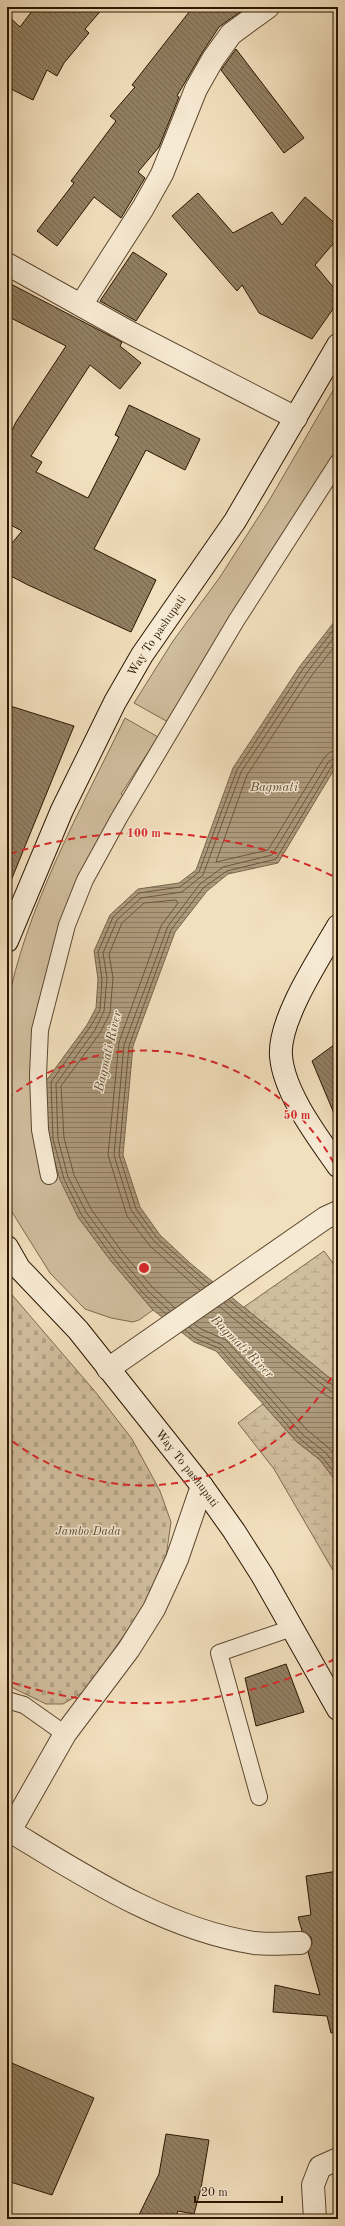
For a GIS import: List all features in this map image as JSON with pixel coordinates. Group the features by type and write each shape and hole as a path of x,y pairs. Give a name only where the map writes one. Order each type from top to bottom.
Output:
{"street":[{"path":"81,305 144,208 162,174 196,89 213,59 231,34 268,7"},
{"path":"7,264 127,331 296,418"},
{"name":"Way To pashupati","path":"7,941 62,810 115,702 142,655 235,521 338,345"},
{"path":"338,926 293,1008 284,1033 281,1055 285,1076 304,1114 338,1166"},
{"path":"108,1369 332,1215"},
{"name":"Way To pashupati","path":"7,1247 19,1268 78,1330 202,1486 234,1531 338,1709"},
{"path":"202,1486 177,1559 154,1609 129,1649 65,1734 9,1834 90,1879 182,1924 255,1943 300,1943"},
{"path":"315,2219 314,2185 320,2168 338,2160"}],"lane":[{"path":"49,1176 40,1130 38,1075 40,1030 67,925 83,887 119,818 218,649 338,462"},
{"path":"259,1797 219,1653 292,1628"},
{"path":"7,1700 24,1705 65,1734"}],"green space":[{"path":"338,382 338,447 168,722 134,703 173,641 220,577 270,499"},
{"path":"125,718 158,737 121,794 133,801 69,928 45,1038 46,1101 78,1217 111,1261 153,1310 139,1320 133,1322 111,1318 85,1309 50,1273 7,1204 7,1008 15,971 40,897 56,860"},
{"path":"324,1251 338,1270 338,1385 244,1307"},
{"name":"Jambo Dada","path":"7,1289 98,1395 132,1439 160,1491 171,1522 166,1557 154,1592 85,1691 63,1704 46,1704 7,1685"},
{"path":"263,1404 296,1441 320,1460 338,1484 338,1579 274,1469 238,1423"}],"water":[{"name":"Bagmati","path":"338,617 338,763 278,863 228,874 207,891 175,932 133,1046 123,1155 140,1207 160,1235 190,1263 338,1385 338,1484 320,1460 296,1441 216,1351 194,1342 153,1310 111,1261 78,1217 60,1180 49,1140 46,1081 87,1025 96,1008 98,979 94,951 110,915 138,889 179,883 196,870 233,768 300,666"}],"building":[{"path":"35,7 104,7 85,29 89,33 64,63 57,76 47,70 33,100 7,87 7,15 20,27"},
{"path":"193,7 247,7 219,27 202,53 177,96 179,97 159,147 138,172 145,178 121,218 94,197 57,246 37,231 74,183 71,181 116,121 110,116 135,87 132,85"},
{"path":"236,49 304,138 284,153 221,70"},
{"path":"198,193 233,233 272,212 282,225 305,197 338,226 338,238 315,265 338,293 338,302 312,339 259,313 242,285 237,291 172,216"},
{"path":"133,252 167,274 136,321 100,301"},
{"path":"7,282 122,342 120,346 141,363 120,389 90,365 31,456 42,462 36,472 88,498 119,437 115,435 129,405 200,439 185,470 146,450 94,549 156,580 131,632 7,574 7,549 22,531 7,523 7,441 16,422 66,346 7,316"},
{"path":"7,705 74,726 8,888 7,888"},
{"path":"338,1042 338,1123 312,1061"},
{"path":"286,1664 304,1712 256,1726 245,1678"},
{"path":"338,1871 338,2032 331,2033 327,2016 273,2012 275,1985 320,1995 308,1952 312,1943 311,1937 302,1931 298,1917 311,1915 306,1876"},
{"path":"7,2061 94,2098 52,2195 7,2181"},
{"path":"166,2134 209,2140 201,2188 194,2214 178,2211 175,2219 137,2219 159,2174"}],"water label":[{"name":"Bagmati River","path":"107,1051"},
{"name":"Bagmati River","path":"243,1346"}]}
